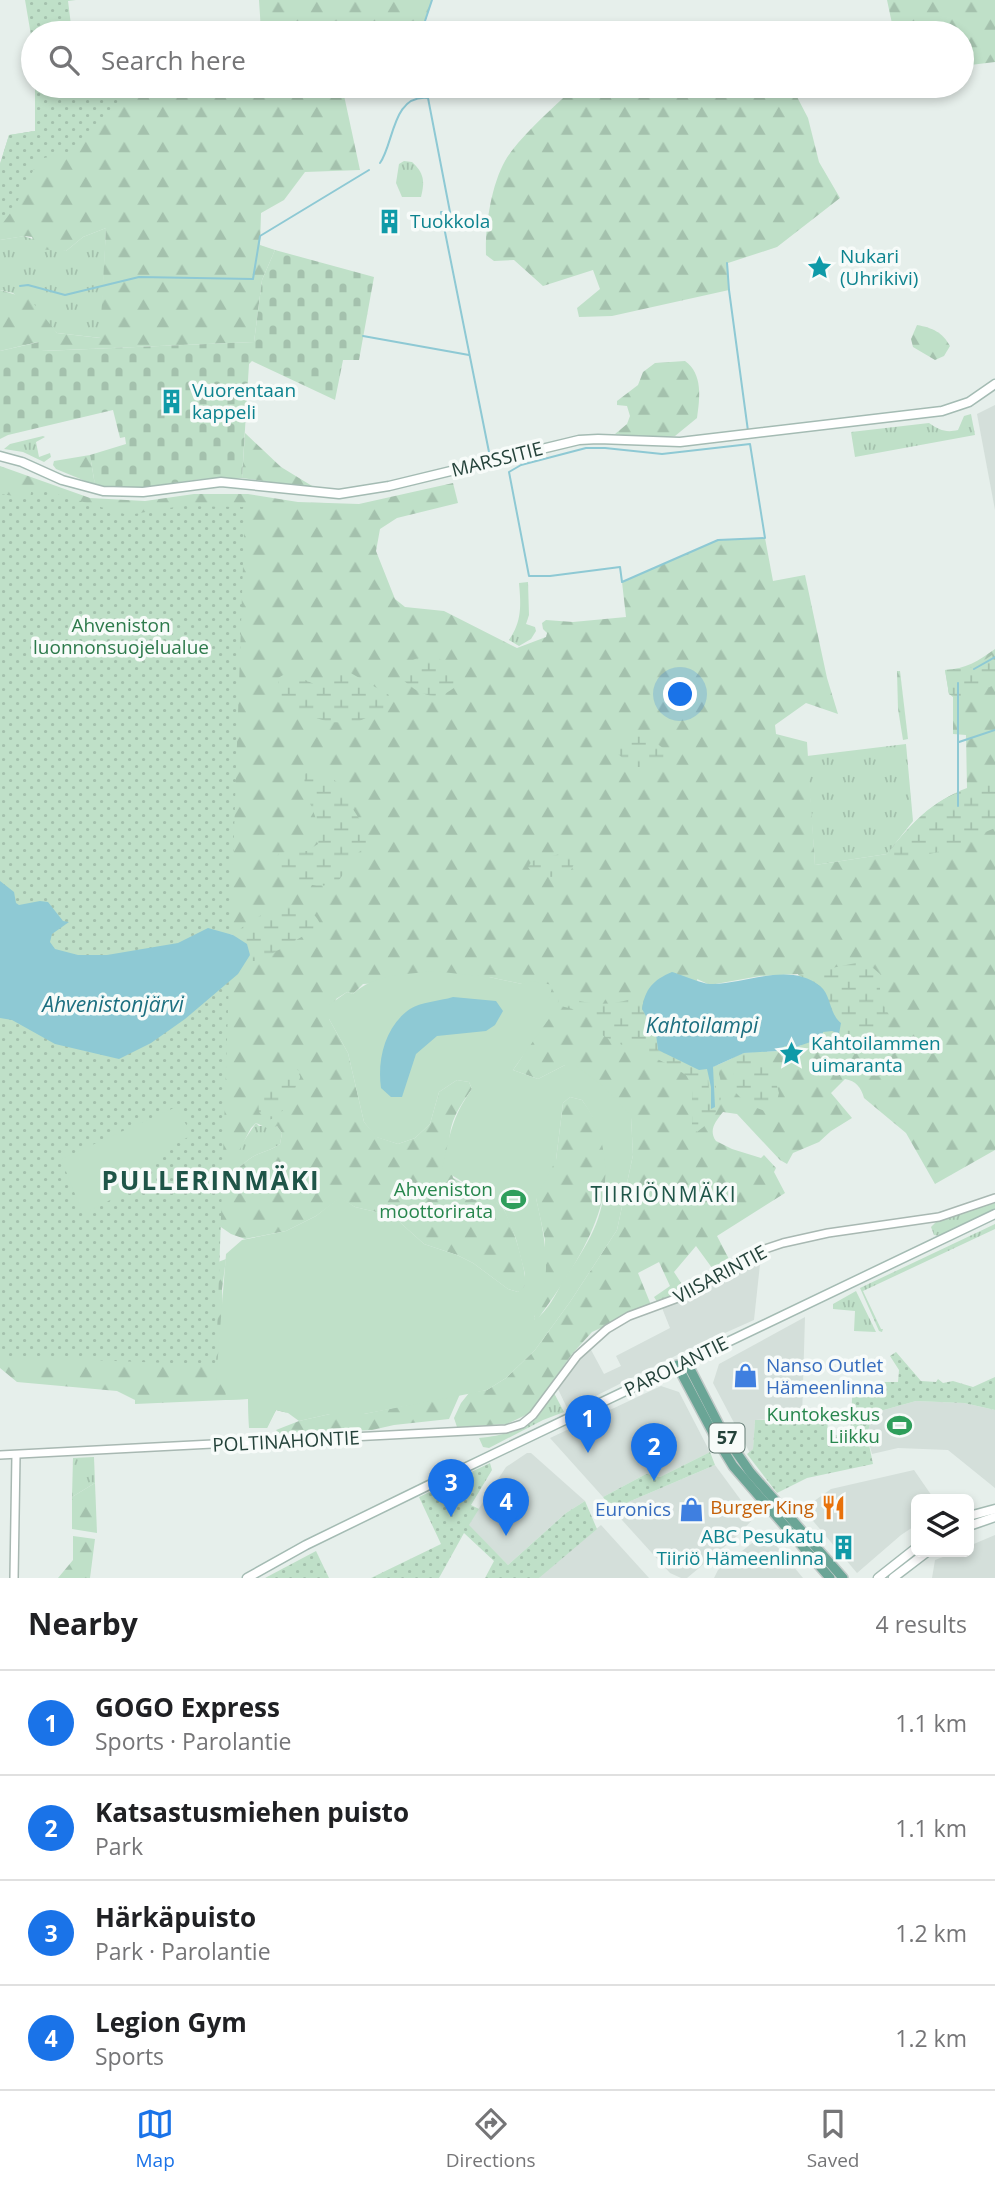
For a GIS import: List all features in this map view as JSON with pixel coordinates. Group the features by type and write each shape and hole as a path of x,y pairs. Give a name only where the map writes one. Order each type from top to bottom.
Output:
{"main road":[{"name":"MARSSITIE","path":"0,456 22,462 62,480 103,491 143,492 221,482 339,494 389,486 579,440 680,442 942,411 970,402 995,384"},
{"name":"PAROLANTIE","path":"247,1578 306,1545 427,1486 995,1214"},
{"name":"57","path":"682,1363 713,1433 733,1466 830,1578"},
{"name":"57","path":"682,1363 723,1433 750,1472 842,1578"},
{"path":"974,1515 995,1509"},
{"path":"974,1524 995,1517"},
{"path":"878,1578 911,1552"},
{"path":"893,1578 920,1557"}],"street":[{"name":"VIISARINTIE","path":"554,1387 577,1356 615,1324 629,1316 686,1295 753,1253 828,1233 939,1217 995,1198"},
{"name":"POLTINAHONTIE","path":"0,1455 506,1429 528,1420 554,1387"},
{"path":"14,1578 16,1454"}],"shaded area":[{"path":"995,405 995,510 977,414"},
{"path":"761,1255 754,1320 689,1349 568,1410 558,1389 590,1348 604,1374 621,1366 616,1356 670,1328 662,1308 702,1291 739,1265"},
{"path":"805,1317 802,1418 755,1420 753,1449 750,1453 713,1383 719,1364"},
{"path":"661,1386 679,1392 710,1452 660,1477 646,1474 603,1497 550,1438"},
{"path":"916,1401 964,1403 995,1410 995,1488 948,1450 898,1448 872,1454 867,1435 873,1413"},
{"path":"531,1453 585,1501 566,1513 508,1565 468,1525 506,1467"},
{"path":"715,1465 754,1518 735,1538 687,1578 681,1578 670,1573 612,1509"},
{"path":"914,1470 931,1494 911,1494 911,1528 857,1573 803,1509 831,1489"},
{"path":"601,1525 649,1578 539,1578 540,1576"},
{"path":"995,1535 995,1578 932,1578 935,1560 943,1557 974,1557 974,1544"},
{"path":"761,1536 770,1538 803,1578 714,1578 718,1570"}],"green space":[{"path":"25,0 76,0 68,1 70,21 29,21"},
{"path":"259,0 432,0 425,21 260,21"},
{"path":"887,0 995,0 995,62 974,65 974,21 891,21"},
{"path":"35,98 78,98 78,102 108,98 345,98 360,170 305,172 284,200 261,213 260,245 275,250 262,280 254,342 41,351 38,342 0,351 0,290 30,299 57,333 100,338 106,228 83,237 66,251 36,249 32,237 0,240 0,164 9,135 35,131"},
{"path":"35,98 129,98 119,110 68,153 39,159 14,208 0,227 0,164 9,135 35,131"},
{"path":"563,98 798,98 808,118 819,162 840,198 777,247 728,263 729,290 612,316 579,317 577,308 600,289 593,270 543,286 514,260 494,261 486,255 490,207 496,182 505,161 528,132"},
{"path":"404,161 412,162 421,174 421,197 402,197 396,183 399,164"},
{"path":"106,228 101,338 57,333 13,293 0,290 0,240 24,236 66,251 83,237"},
{"path":"275,250 374,277 359,360 343,360 335,400 252,361 249,364 242,478 201,479 131,489 95,485 90,455 126,444 125,437 120,438 113,410 0,439 0,351 39,342 42,351 254,342 262,280"},
{"path":"917,325 932,329 944,337 950,346 944,356 935,360 913,347 911,339"},
{"path":"685,361 691,366 697,379 697,418 675,436 645,438 615,434 627,424 630,416 627,406 617,405 617,401 638,385 643,372 655,363"},
{"path":"971,414 975,435 855,457 851,432 929,423 943,430 954,431 958,430 964,416"},
{"path":"245,433 281,467 317,489 242,478"},
{"path":"45,437 36,442 39,457 50,453 51,457 44,462 23,452 4,449 10,444"},
{"path":"90,455 95,485 56,469 53,465 54,461"},
{"path":"0,466 90,498 145,501 194,494 248,494 298,502 359,504 453,483 458,503 397,518 380,529 376,551 395,599 405,607 444,611 517,648 546,637 542,623 546,620 573,622 626,617 622,582 718,540 765,538 773,581 805,575 827,678 838,714 806,703 775,725 776,734 807,742 815,865 887,854 922,815 954,793 967,788 966,735 953,734 953,697 949,694 945,670 972,664 995,649 995,1150 935,1184 906,1133 864,1098 858,1085 845,1079 831,1093 852,1118 819,1142 793,1153 787,1164 780,1160 737,1114 723,1112 713,1129 716,1141 761,1158 764,1155 776,1168 774,1172 785,1193 717,1236 730,1261 715,1272 696,1246 674,1272 687,1292 658,1303 654,1297 670,1286 659,1262 638,1273 651,1305 592,1332 572,1354 530,1413 507,1424 457,1427 454,1418 469,1393 487,1390 506,1378 535,1350 617,1230 633,1155 631,1117 565,1065 538,1079 513,1070 536,1029 552,985 522,984 489,977 363,984 353,994 347,992 336,999 329,1019 348,1053 364,1122 377,1137 398,1144 415,1138 430,1124 439,1092 457,1080 469,1082 472,1089 457,1112 450,1131 453,1178 490,1198 505,1211 521,1257 525,1279 523,1289 518,1292 508,1289 473,1263 424,1244 393,1216 355,1207 340,1198 316,1216 286,1231 245,1239 231,1234 215,1223 210,1265 226,1259 222,1289 226,1384 288,1413 276,1410 267,1428 249,1428 248,1399 135,1404 135,1400 117,1391 17,1382 0,1368 0,1018 250,955 247,944 233,935 0,881","holes":["798,974 822,1038 796,1047 784,1045 778,1051 744,1053 713,1067 697,979 710,985 760,976","256,1123 269,1129 277,1126 282,1133 280,1144 248,1160 218,1189 214,1185 229,1170"]},
{"name":"Ahveniston luonnonsuojelualue","path":"32,487 128,515 181,506 245,507 216,1365 0,1360 0,494 30,498"},
{"path":"528,582 529,615 526,624 535,627 536,631 531,639 519,646 509,640 520,613 519,583"},
{"path":"425,654 438,658 454,670 460,682 453,689 431,696 416,690 402,679 401,666"},
{"path":"992,655 995,684 966,696 949,694 945,670 974,667"},
{"path":"342,668 389,695 383,710 355,723 329,722 293,711 278,693 278,678 288,672 316,685"},
{"path":"897,671 900,671 908,739 903,740 898,709"},
{"path":"622,733 658,744 668,753 667,767 632,767 615,751 613,741"},
{"path":"906,744 913,821 887,854 815,865 807,756"},
{"path":"306,771 327,774 344,788 367,841 338,881 327,885 311,885 283,879 276,867 279,853 307,851 318,844 318,826 305,789"},
{"path":"995,783 995,828 929,854 887,854 910,826 933,806 960,792"},
{"path":"564,853 574,855 574,864 570,872 565,874 541,876 528,867 532,861"},
{"path":"276,906 297,907 309,911 321,926 259,961 246,961 250,955 233,935"},
{"path":"865,961 880,974 880,998 889,1015 856,1054 847,1054 827,1043 802,1047 801,1044 822,1038 823,1032 832,1031 838,1034 842,1028 822,987 799,975"},
{"name":"Ahveniston moottorirata","path":"432,971 489,977 522,984 530,981 553,985 548,1002 553,1013 513,1070 538,1079 565,1065 575,1065 603,1086 631,1116 633,1155 617,1230 535,1350 506,1378 487,1390 364,1414 330,1414 299,1421 288,1413 276,1410 267,1428 249,1428 248,1399 226,1400 225,1385 216,1381 226,1254 242,1240 286,1231 316,1216 340,1197 355,1207 393,1216 424,1244 473,1263 508,1289 518,1292 525,1286 525,1274 516,1239 503,1207 442,1169 455,1118 472,1089 469,1082 457,1080 439,1092 430,1124 415,1138 398,1144 376,1137 364,1122 348,1053 329,1019 329,1005 347,992 353,994 361,987 380,979","holes":["570,1097 582,1100 597,1129 605,1160 601,1208 581,1253 551,1302 535,1320 546,1274 545,1243 536,1198 556,1160 563,1103"]},
{"path":"645,993 642,1009 656,1034 658,1050 699,1070 707,1069 711,1109 716,1099 713,1067 717,1065 721,1085 720,1102 713,1118 697,1132 692,1127 692,1080 671,1066 602,1035 599,1026 594,1024 592,1014 557,1005 560,995 602,1004 623,1001"},
{"path":"767,1051 779,1093 775,1107 767,1112 747,1104 736,1093 732,1058 744,1053"},
{"path":"291,1064 300,1072 300,1078 283,1110 272,1119 266,1120 259,1112 258,1100"},
{"path":"570,1097 582,1100 598,1128 605,1157 605,1186 598,1214 586,1242 554,1295 535,1320 545,1260 545,1240 536,1198 466,1122 556,1160 563,1103"},
{"path":"176,1107 192,1135 166,1149 118,1196 83,1214 61,1159"},
{"path":"256,1123 259,1126 277,1126 282,1133 280,1144 248,1160 217,1189 214,1185"},
{"path":"995,1201 995,1210 940,1236 934,1235 931,1227 938,1220"},
{"path":"995,1224 995,1229 863,1291 883,1329 882,1332 879,1331 860,1288"},
{"path":"856,1291 876,1332 854,1331 855,1311 833,1309 833,1304"},
{"path":"896,1352 921,1381 936,1382 938,1379 943,1383 953,1381 973,1387 995,1377 995,1410 964,1403 916,1401 873,1413 867,1435 873,1464 807,1478 777,1493 747,1454 753,1449 755,1420 828,1419 827,1435 850,1435 853,1382 898,1382 899,1370 890,1356"},
{"path":"554,1393 564,1412 489,1448 483,1447 479,1438 504,1434 523,1426"},
{"path":"460,1394 449,1419 372,1430 280,1434 276,1430 330,1414 364,1414"},
{"path":"710,1452 715,1465 612,1509 603,1497 646,1474 660,1477"},
{"path":"94,1457 95,1483 72,1497 73,1458"},
{"path":"490,1463 492,1470 471,1505 479,1509 469,1525 508,1565 566,1513 585,1501 597,1529 539,1578 485,1578 494,1561 464,1533 439,1578 371,1578 441,1544 419,1497"},
{"path":"95,1483 97,1533 72,1529 72,1497"},
{"path":"73,1536 95,1539 90,1578 58,1578 73,1560"},
{"path":"316,1551 329,1578 265,1578"}],"water":[{"name":"Ahvenistonjärvi","path":"0,881 14,892 19,905 48,902 63,921 69,922 52,934 50,942 55,949 78,955 107,955 178,943 208,928 233,935 247,944 250,955 238,974 185,1019 151,1043 119,1059 55,1044 12,1020 0,1018"},
{"name":"Kahtoilampi","path":"672,972 709,984 782,975 796,975 808,979 824,990 834,1015 841,1023 839,1034 832,1031 823,1032 822,1038 796,1047 785,1046 778,1051 744,1053 713,1067 715,1107 711,1109 711,1087 707,1069 699,1070 658,1050 656,1034 642,1009 651,986"},
{"path":"453,997 496,1001 503,1011 495,1025 486,1031 437,1036 416,1054 402,1097 391,1097 381,1088 380,1066 385,1044 394,1025 414,1007"}],"waterway":[{"path":"425,21 432,0"},
{"path":"428,98 450,212 441,212 490,457"},
{"path":"380,163 401,112 407,104 416,99 428,98"},
{"path":"20,286 28,285 65,295 139,277 253,279 260,236 369,170"},
{"path":"727,263 748,431"},
{"path":"363,336 469,355"},
{"path":"750,444 765,538 718,540 622,582 620,567 529,576 509,472 521,465 586,448 662,454 750,444"},
{"path":"974,669 995,657"},
{"path":"958,683 958,806"},
{"path":"959,742 995,730"}],"place":[{"name":"Tuokkola","path":"390,221"},
{"name":"Nukari (Uhrikivi)","path":"820,267"},
{"name":"Vuorentaan kappeli","path":"172,401"},
{"name":"Kahtoilammen uimaranta","path":"791,1054"},
{"name":"Ahveniston moottorirata","path":"513,1200"},
{"name":"Nanso Outlet Hämeenlinna","path":"746,1376"},
{"name":"Kuntokeskus Liikku","path":"900,1425"},
{"name":"GOGO Express","path":"588,1453"},
{"name":"Katsastusmiehen puisto","path":"654,1481"},
{"name":"Burger King","path":"834,1507"},
{"name":"Euronics","path":"691,1509"},
{"name":"Härkäpuisto","path":"451,1517"},
{"name":"Legion Gym","path":"506,1536"},
{"name":"ABC Pesukatu Tiiriö Hämeenlinna","path":"844,1547"}],"district":[{"name":"PULLERINMÄKI","path":"211,1181"},
{"name":"TIIRIÖNMÄKI","path":"664,1195"}]}
